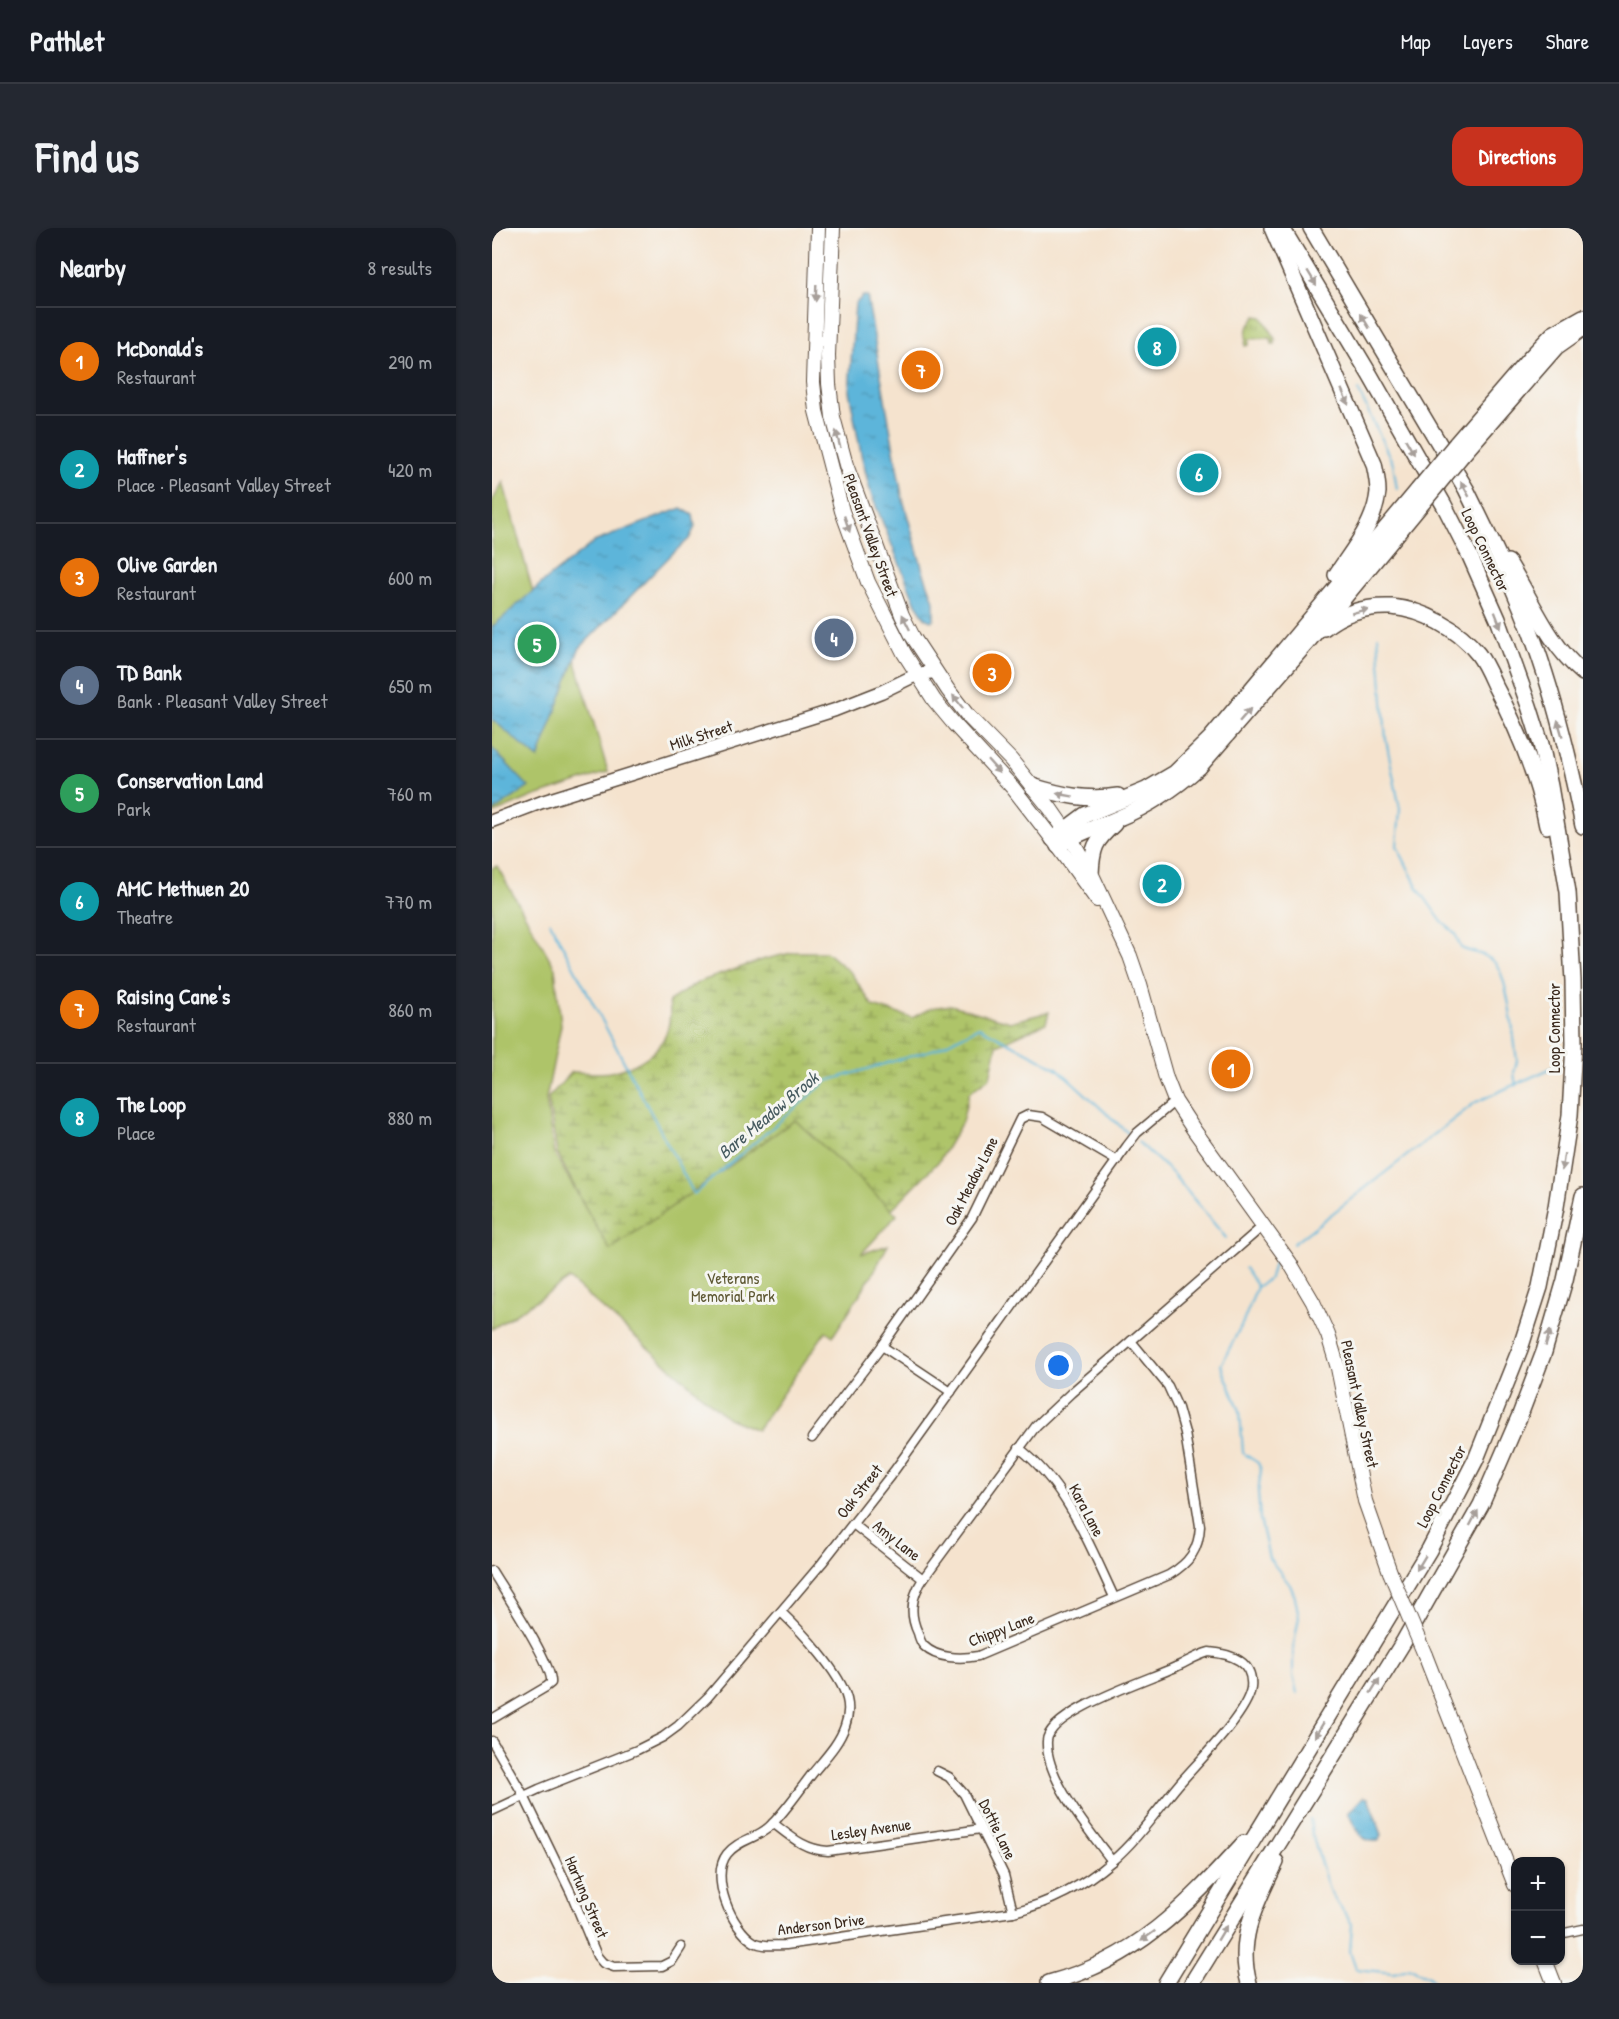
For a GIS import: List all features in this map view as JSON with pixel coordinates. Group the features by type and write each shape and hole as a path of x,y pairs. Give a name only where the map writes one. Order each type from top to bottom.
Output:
{"highway":[{"path":"1272,228 1366,443 1374,464 1378,489 1369,527 1290,642"},
{"name":"Loop Connector","path":"1264,1821 1429,1550 1476,1459 1520,1349 1540,1287 1556,1207 1570,1115 1574,1044 1570,921 1561,843 1541,744 1498,619 1444,505 1282,228"},
{"name":"Loop Connector","path":"1311,228 1466,489 1479,516 1536,647 1572,768 1583,826"},
{"path":"1062,838 1120,818 1152,802 1199,768 1310,639 1538,349 1553,334 1583,317"},
{"path":"1459,450 1556,346 1583,328"},
{"path":"1062,838 1084,815 1141,791 1175,773 1197,752 1290,642 1421,496"},
{"path":"1479,516 1517,575 1547,630 1567,660 1583,673"},
{"path":"1310,639 1333,620 1354,611 1376,606 1403,608 1426,615 1448,627 1477,653 1511,717 1531,770 1544,810 1570,921"},
{"path":"1032,786 1058,794 1091,798 1141,791"},
{"path":"1091,874 1092,854 1096,842 1120,818"},
{"path":"1192,1983 1409,1631 1485,1495 1520,1415 1544,1352 1565,1280 1583,1196"},
{"path":"1249,1983 1245,1962 1245,1944 1250,1917 1286,1843 1344,1735"},
{"path":"1049,1983 1093,1968 1117,1956 1152,1933 1175,1915 1264,1821"},
{"path":"1166,1983 1264,1821"}],"main road":[{"name":"Pleasant Valley Street","path":"818,228 813,382 816,411 842,511 868,582 904,653 954,724 1062,838 1091,874 1135,968 1166,1078 1175,1101 1198,1137 1264,1225 1303,1283 1328,1335 1338,1368 1365,1501 1390,1572 1511,1875"},
{"name":"Pleasant Valley Street","path":"833,228 828,356 833,417 846,465 893,592 913,637 928,657 935,672 969,716 1032,786 1113,921"},
{"path":"1547,1965 1554,1983"}],"street":[{"path":"918,674 928,657"},
{"name":"Milk Street","path":"492,821 542,802 856,703 918,674 935,672"},
{"name":"Oak Street","path":"492,1811 663,1737 708,1697 853,1524 1137,1133 1175,1101"},
{"name":"Oak Meadow Lane","path":"812,1438 882,1346 972,1218 1020,1119 1028,1115 1042,1117 1117,1161"},
{"name":"Chippy Lane","path":"1131,1341 1168,1386 1182,1417 1200,1526 1200,1536 1194,1554 1179,1569 978,1656 963,1659 946,1657 924,1646 912,1617 917,1587 1036,1426 1071,1392 1264,1225"},
{"path":"882,1346 951,1392"},
{"name":"Kara Lane","path":"1019,1448 1056,1484 1082,1530 1114,1597"},
{"name":"Amy Lane","path":"853,1524 922,1579"},
{"path":"492,1571 552,1677 551,1683 546,1687 492,1719"},
{"name":"Anderson Drive","path":"781,1612 827,1665 842,1687 848,1708 845,1727 837,1743 773,1823 763,1832 741,1841 732,1848 722,1862 720,1883 726,1905 744,1933 754,1942 766,1945 786,1945 1013,1912 1042,1904 1094,1876 1112,1861 1144,1826 1247,1701 1251,1676 1242,1661 1232,1655 1220,1653 1209,1652 1194,1656 1179,1665 1072,1713 1049,1732 1047,1739 1051,1765 1071,1804 1112,1861"},
{"path":"492,1741 524,1796"},
{"name":"Dottie Lane","path":"937,1771 950,1777 964,1794 1007,1884 1013,1912"},
{"name":"Hartung Street","path":"524,1796 572,1893 592,1948 603,1963 614,1967 662,1966 672,1961 681,1947"},
{"name":"Lesley Avenue","path":"773,1823 806,1847 828,1851 981,1829"},
{"path":"1565,1933 1583,1929"}],"green space":[{"path":"1256,316 1262,317 1276,339 1275,344 1272,344 1271,338 1249,339 1249,345 1245,346 1247,328"},
{"path":"503,482 534,596 592,632 574,655 608,772 532,797 492,814 492,502"},
{"name":"Veterans Memorial Park","path":"497,866 555,968 561,1025 546,1099 554,1153 610,1250 795,1120 897,1215 861,1254 888,1245 872,1275 833,1336 826,1331 757,1430 728,1418 569,1279 492,1329 492,868"},
{"path":"796,952 826,952 851,973 873,1006 912,1018 931,1008 951,1005 1010,1022 1049,1012 1046,1023 997,1045 990,1077 969,1093 962,1122 939,1161 828,1274 783,1299 607,1249 557,1153 548,1098 572,1072 610,1072 628,1067 649,1055 664,1038 670,1015 669,1001 699,982 765,959"}],"water":[{"path":"863,296 867,296 902,496 934,601 934,619 931,621 926,619 916,604 871,494 861,454 849,391 855,304"},
{"path":"681,508 693,515 695,527 689,539 579,649 538,759 492,719 492,627 594,542"},
{"path":"492,748 529,787 492,812"},
{"path":"1363,1797 1368,1798 1382,1835 1378,1841 1362,1837 1348,1813"}],"waterway":[{"path":"1358,390 1393,464 1397,489"},
{"path":"1378,636 1386,740 1400,809 1397,846 1418,888 1442,922 1455,933 1461,948 1487,957 1499,969 1507,993 1512,1024 1517,1061 1514,1073 1516,1086"},
{"name":"Bare Meadow Brook","path":"550,922 694,1194 827,1081 938,1048 979,1027 1057,1068 1129,1134"},
{"path":"1293,1244 1476,1102 1554,1067"},
{"name":"Bare Meadow Brook","path":"1138,1142 1172,1173 1226,1238"},
{"path":"1257,1287 1270,1278 1276,1256"},
{"name":"Bare Meadow Brook","path":"1245,1268 1257,1287 1244,1320 1221,1365 1240,1411 1243,1453 1258,1463 1261,1470 1258,1493 1260,1519 1269,1558 1290,1585 1295,1597 1299,1617 1293,1649 1293,1676 1297,1693"},
{"name":"Bare Meadow Brook","path":"1310,1819 1312,1834 1329,1890 1352,1924 1350,1952 1356,1969 1394,1973 1411,1968 1435,1983"}],"place":[{"name":"The Loop","path":"1157,347"},
{"name":"Raising Cane's","path":"921,370"},
{"name":"AMC Methuen 20","path":"1199,473"},
{"name":"TD Bank","path":"834,638"},
{"name":"Conservation Land","path":"537,644"},
{"name":"Olive Garden","path":"992,673"},
{"name":"Haffner's","path":"1162,884"},
{"name":"McDonald's","path":"1231,1069"}]}
